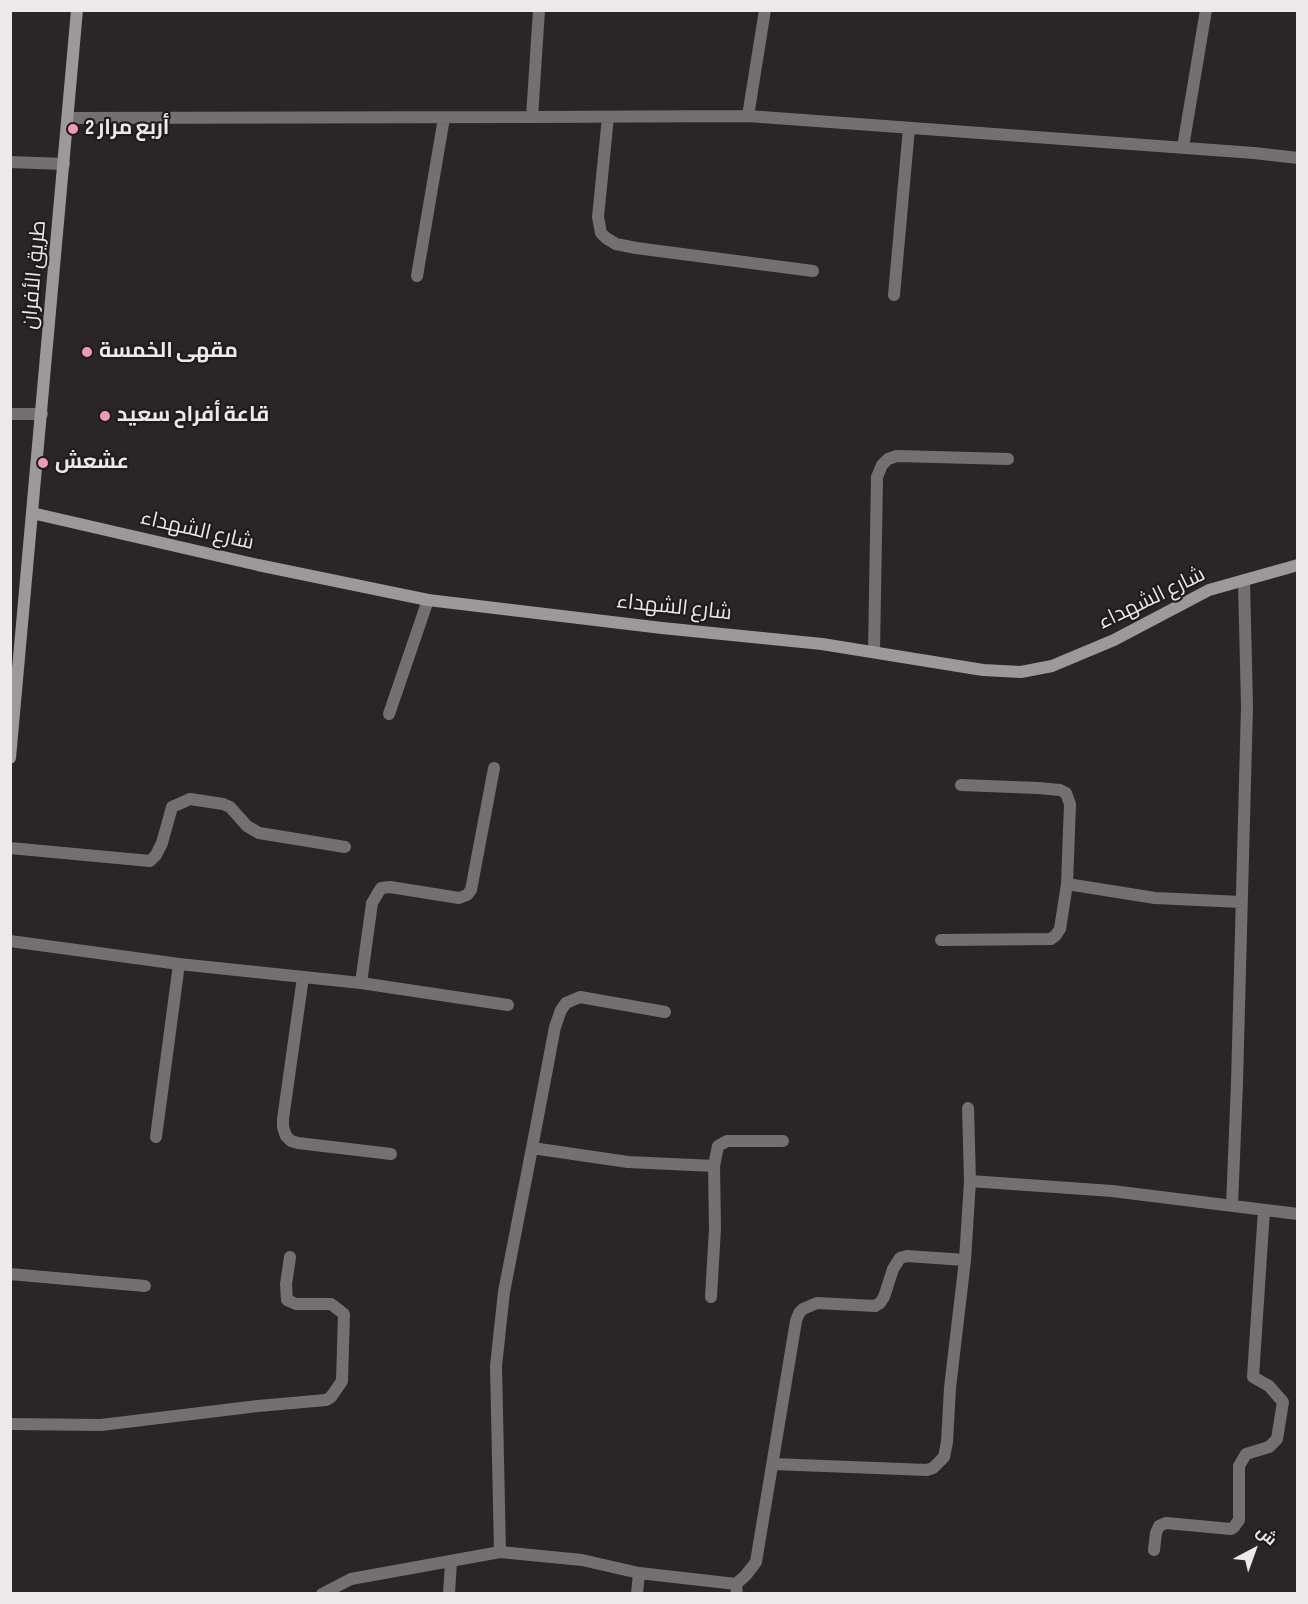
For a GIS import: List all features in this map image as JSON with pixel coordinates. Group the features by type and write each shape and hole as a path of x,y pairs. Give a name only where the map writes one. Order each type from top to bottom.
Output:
{"street":[{"name":"طريق الأفران","path":"10,758 13,702 42,414 77,10"},
{"path":"532,117 539,10"},
{"path":"748,116 765,10"},
{"path":"1183,147 1206,10"},
{"path":"68,118 748,116 1183,147 1298,158"},
{"path":"608,117 598,217 602,233 606,238 616,244 636,248 813,271"},
{"path":"417,276 444,118"},
{"path":"894,295 909,128"},
{"path":"10,162 64,164"},
{"path":"10,414 42,414"},
{"path":"874,652 877,477 882,465 888,459 897,456 1008,459"},
{"name":"شارع الشهداء","path":"32,513 258,565 428,600 662,628 812,642 983,670 1021,672 1052,666 1114,640 1209,590 1298,565"},
{"path":"1232,1206 1238,1083 1246,706 1244,582"},
{"path":"389,714 428,600"},
{"path":"361,983 372,903 381,888 390,887 459,898 471,890 494,768"},
{"path":"941,940 1051,939 1060,929 1067,884 1070,804 1066,793 1060,790 1038,788 961,784"},
{"path":"10,848 150,861 162,843 172,807 190,799 230,807 247,826 259,833 345,847"},
{"path":"1067,884 1155,898 1241,902"},
{"path":"10,941 179,964 361,983 508,1005"},
{"path":"156,1137 179,964"},
{"path":"303,976 283,1119 286,1136 298,1143 391,1154"},
{"path":"500,1552 496,1366 504,1292 555,1027 566,1003 580,997 665,1012"},
{"path":"772,1464 927,1470 944,1457 965,1260 970,1181 968,1108"},
{"path":"711,1297 715,1228 714,1166 718,1146 726,1141 783,1141"},
{"path":"532,1148 628,1162 714,1166"},
{"path":"970,1181 1112,1191 1298,1214"},
{"path":"1154,1550 1159,1526 1166,1523 1231,1529 1234,1527 1239,1520 1239,1466 1246,1454 1269,1447 1277,1439 1283,1402 1269,1386 1252,1377 1258,1324 1264,1210"},
{"path":"322,1593 351,1579 500,1552 582,1560 639,1573 736,1589 756,1562 796,1322 802,1309 817,1304 875,1306 884,1297 893,1269 900,1258 907,1256 965,1260"},
{"path":"10,1424 101,1425 326,1400 331,1397 342,1381 344,1314 331,1304 296,1304 287,1300 286,1284 290,1257"},
{"path":"10,1274 145,1286"},
{"path":"449,1593 451,1562"},
{"path":"637,1593 639,1573"}],"place":[{"name":"أربع مرار 2","path":"73,129"},
{"name":"مقهى الخمسة","path":"87,352"},
{"name":"قاعة أفراح سعيد","path":"105,416"},
{"name":"عشعش","path":"43,463"}]}
